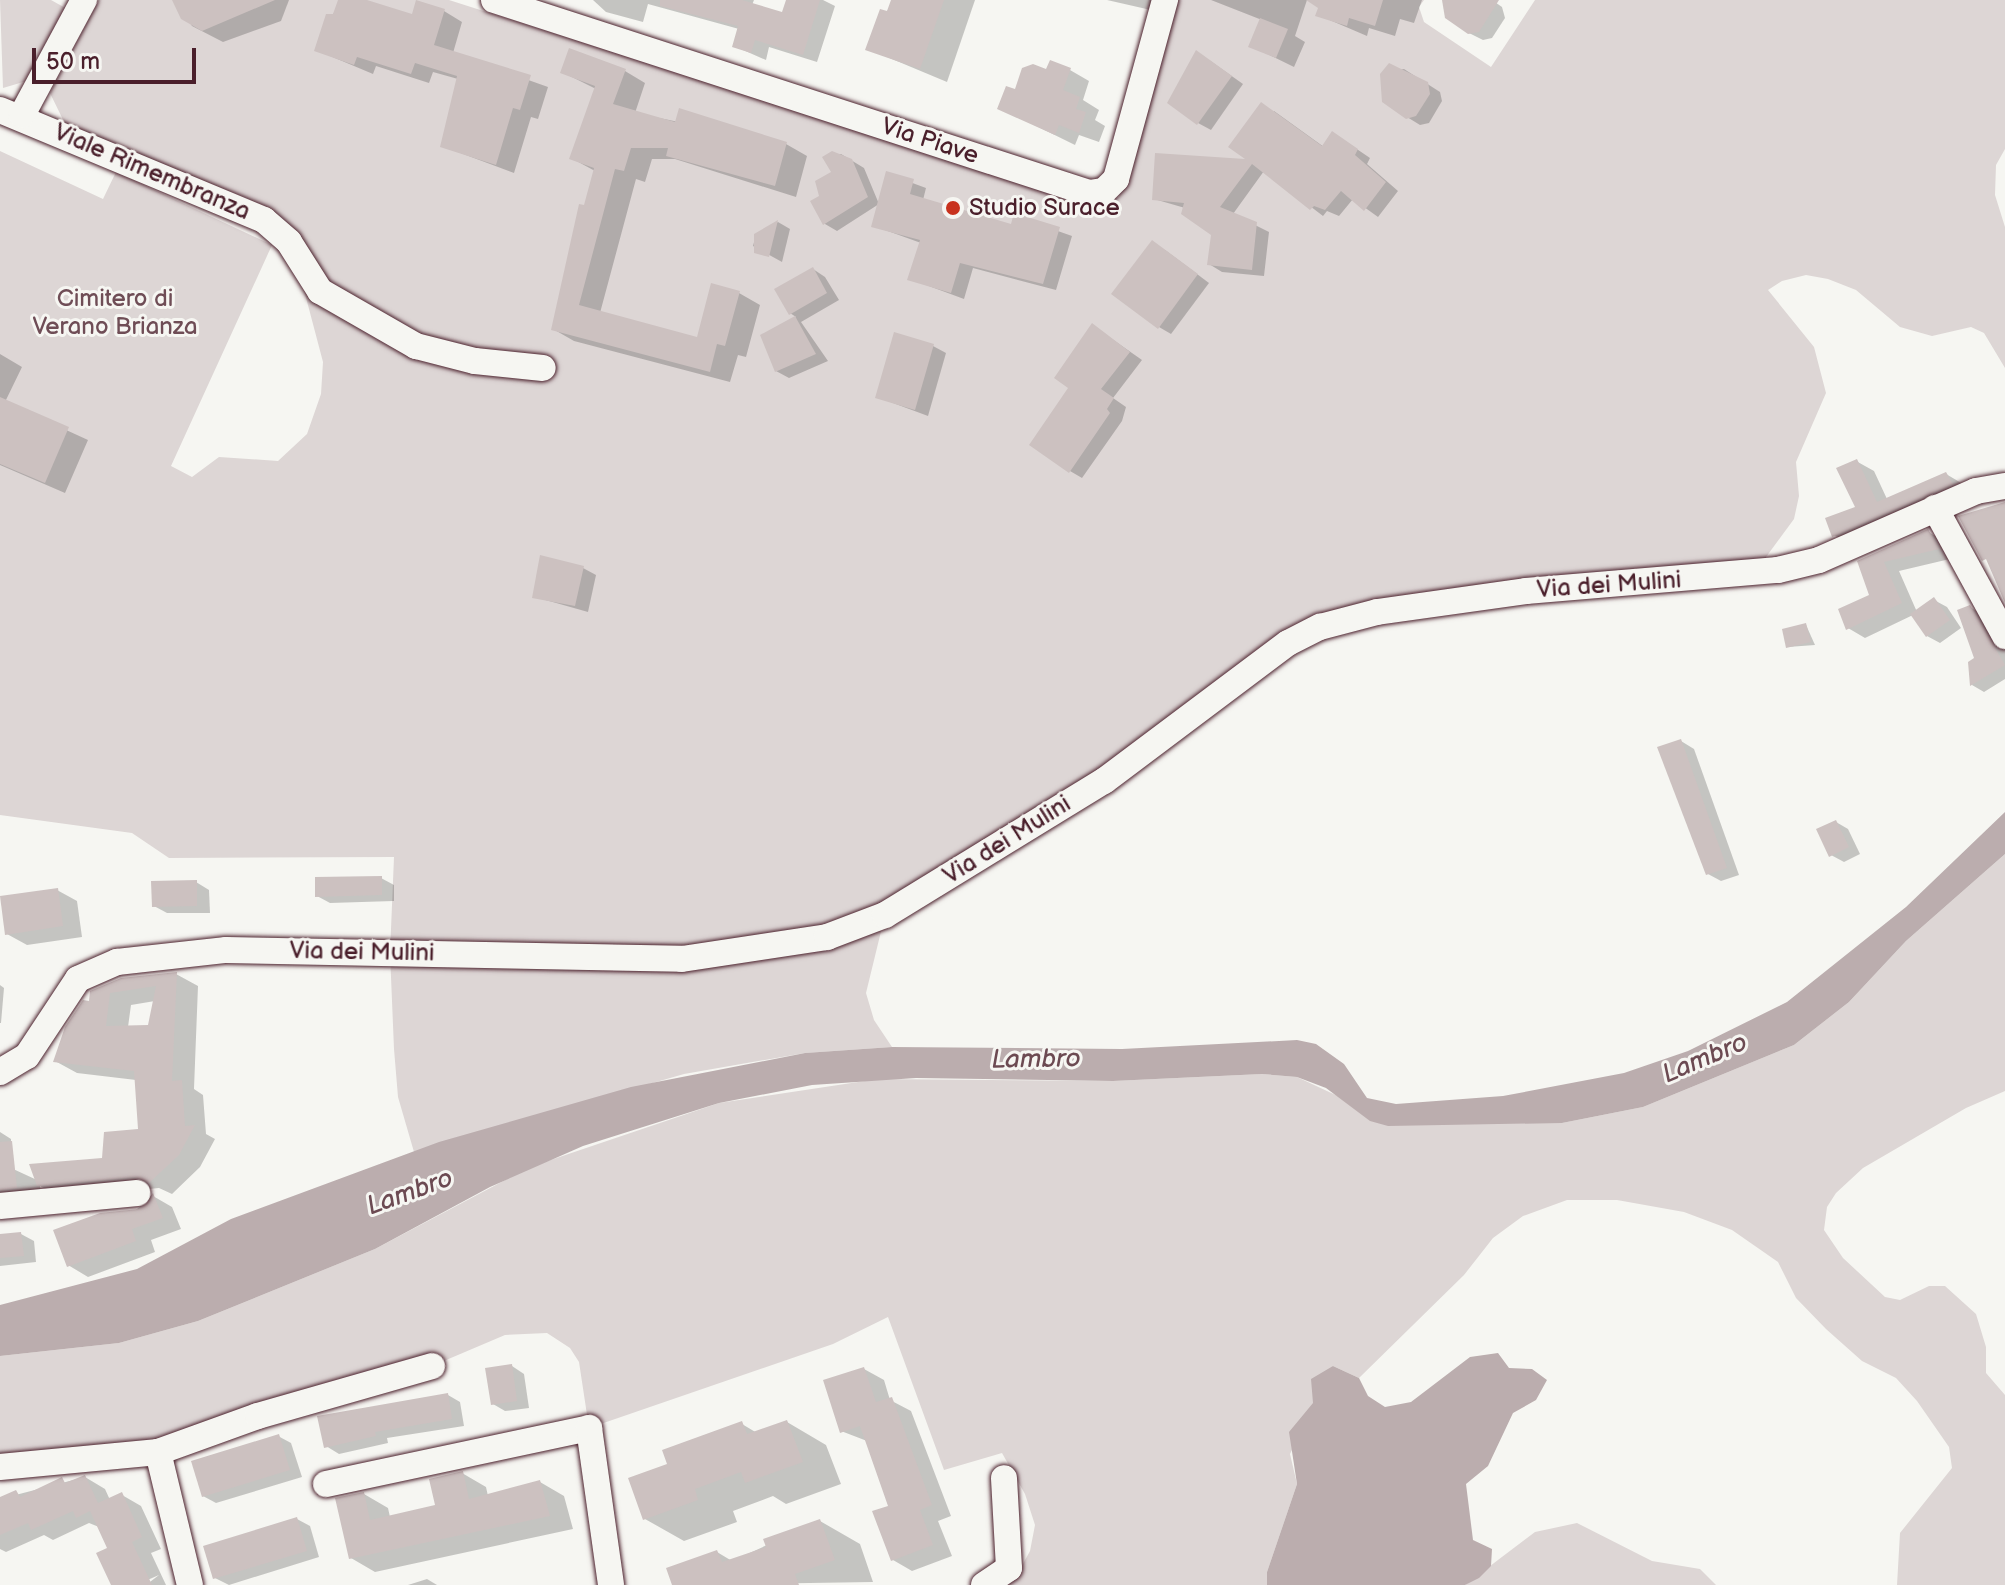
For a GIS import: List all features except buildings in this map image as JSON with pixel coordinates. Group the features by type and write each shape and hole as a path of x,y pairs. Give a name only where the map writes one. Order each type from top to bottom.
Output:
{"street":[{"path":"11,112 84,0"},
{"name":"Via Piave","path":"494,0 567,11 1089,193 1104,191 1116,179 1165,0"},
{"name":"Viale Rimembranza","path":"11,112 264,220 289,242 320,291 416,346 475,361 543,368"},
{"name":"Via dei Mulini","path":"0,1072 27,1056 78,979 117,962 226,950 682,959 827,937 885,915 1104,781 1288,643 1320,627 1377,612 1526,591 1778,570 1819,560 1935,508 2005,486"},
{"path":"1935,508 2005,636"},
{"path":"0,1206 137,1193"},
{"path":"0,1467 158,1452 258,1416 432,1366"},
{"path":"326,1484 589,1428 611,1585"},
{"path":"158,1452 190,1585"},
{"path":"984,1585 1009,1568 1004,1478"}],"green space":[{"path":"0,0 51,0 69,10 30,80 3,88"},
{"name":"Cimitero di Verano Brianza","path":"99,0 449,0 1094,206 1119,197 1172,0 1424,0 1419,7 1424,22 1491,67 1535,0 2005,0 2005,149 1996,165 1995,195 2005,227 2005,368 1984,333 1971,327 1932,336 1900,327 1856,290 1828,279 1806,275 1782,281 1768,290 1814,347 1826,393 1796,462 1799,496 1794,519 1755,572 1320,627 885,915 866,993 874,1020 892,1047 805,1053 684,1074 414,1152 398,1097 394,1049 390,953 394,857 169,858 132,833 0,815 0,151 103,199 116,172 272,245 171,466 192,477 219,457 278,461 307,434 321,394 323,362 304,290 419,335 337,293 281,218 247,198 67,128 50,93"},
{"path":"2005,854 2005,1091 1966,1108 1863,1168 1836,1193 1827,1207 1824,1230 1843,1258 1885,1297 1900,1300 1929,1286 1945,1286 1976,1314 1986,1347 1986,1373 2005,1395 2005,1585 1897,1585 1900,1533 1952,1468 1949,1447 1917,1401 1896,1378 1862,1361 1826,1329 1796,1298 1778,1262 1732,1230 1684,1212 1617,1200 1567,1200 1523,1216 1493,1238 1464,1275 1359,1378 1333,1366 1290,1454 1297,1484 1267,1572 1267,1585 1004,1585 1018,1573 1030,1551 1035,1525 1025,1494 1002,1453 944,1470 888,1317 833,1344 589,1428 579,1362 570,1348 547,1333 505,1335 432,1366 158,1452 0,1467 0,1356 119,1343 198,1321 375,1249 530,1167 719,1103 878,1079 1113,1081 1262,1074 1297,1077 1342,1098 1446,1123 1562,1123 1643,1107 1794,1045 1849,1002 1906,941"},
{"path":"1577,1523 1652,1561 1700,1569 1716,1585 1465,1585 1535,1532"}],"water":[{"name":"Lambro","path":"2005,812 2005,854 1906,941 1849,1002 1794,1045 1643,1107 1562,1123 1388,1126 1370,1121 1326,1088 1297,1077 1262,1074 1113,1081 916,1078 812,1085 719,1103 583,1146 490,1187 375,1249 198,1321 119,1343 0,1356 0,1305 137,1269 231,1219 439,1142 631,1087 805,1053 892,1047 1122,1049 1297,1040 1316,1044 1344,1064 1367,1098 1396,1104 1503,1096 1624,1073 1688,1051 1787,1002 1906,907"},
{"path":"1498,1353 1509,1368 1532,1369 1547,1380 1536,1400 1513,1413 1488,1466 1466,1484 1473,1540 1492,1549 1491,1566 1479,1578 1465,1585 1267,1585 1267,1572 1297,1484 1289,1432 1313,1403 1311,1379 1333,1366 1359,1378 1368,1396 1385,1407 1411,1402 1470,1357"}],"place":[{"name":"Studio Surace","path":"953,208"}]}
